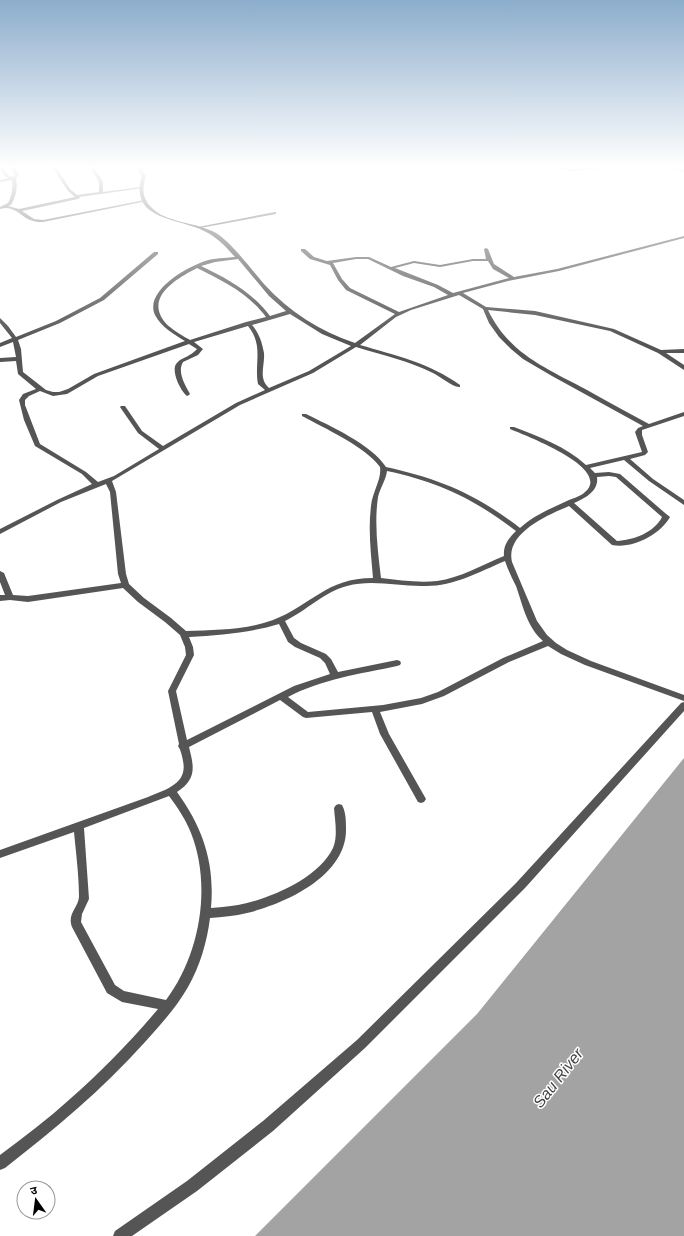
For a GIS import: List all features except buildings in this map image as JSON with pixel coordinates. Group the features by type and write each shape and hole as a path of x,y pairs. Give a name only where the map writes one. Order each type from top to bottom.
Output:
{"street":[{"path":"192,225 200,227 218,237 276,300 290,312 312,326 356,345 433,371 458,386"},
{"path":"200,227 212,225"},
{"path":"0,532 59,501 108,480 238,404 311,372 356,345 383,323 399,314 452,295 514,278 557,270 684,237"},
{"path":"486,249 488,260 492,265 514,278"},
{"path":"303,250 312,258 329,262 366,257 436,286 452,295"},
{"path":"0,346 58,322 102,299 156,252"},
{"path":"187,394 179,377 177,369 178,364 182,360 198,352 200,349 161,320 157,315 155,306 157,298 165,287 197,266 206,262 238,258"},
{"path":"391,268 414,262 440,266 473,260 488,260"},
{"path":"329,262 332,264 340,280 348,289 399,314"},
{"path":"197,266 238,287 260,305 269,318"},
{"path":"459,293 485,308 535,313 626,335 660,352 684,368"},
{"path":"485,308 488,319 500,335 510,346 526,358 550,374 648,426"},
{"path":"0,320 16,339 20,373 40,389 53,394 68,392 86,379 149,354 188,341 290,312"},
{"path":"248,324 256,333 261,354 261,384 269,391"},
{"path":"660,352 684,351"},
{"path":"0,360 19,358"},
{"path":"40,389 22,397 20,400 37,445 84,473 97,485"},
{"path":"123,407 140,432 163,449"},
{"path":"585,467 638,456 645,452 638,432 648,426 684,414"},
{"path":"304,415 358,445 377,460 383,468 383,474 376,496 374,514 377,580"},
{"path":"512,428 556,446 570,454 593,475 594,479 594,486 588,492 570,503 537,519 520,531 506,550 507,557 518,581 528,614 536,629 549,642 582,661 684,698"},
{"path":"626,459 651,480 684,503"},
{"path":"383,468 428,479 453,489 495,512 520,531"},
{"path":"570,503 615,543 643,537 659,528 665,520 666,517 663,514 618,475 593,475"},
{"path":"0,854 118,813 171,791 185,781 189,776 189,768 172,692 190,655 184,634 141,600 125,585 122,574 113,492 108,480"},
{"path":"184,634 250,629 281,620 343,584 377,580 438,583 455,579 507,557"},
{"path":"0,573 10,596"},
{"path":"0,598 10,596 17,599 28,599 125,585"},
{"path":"281,620 291,640 298,645 323,656 328,661 335,676"},
{"path":"281,696 306,716 375,709 422,701 441,694 506,660 549,642"},
{"path":"183,746 297,688 335,676 397,663"},
{"path":"120,1236 192,1186 268,1126 361,1044 521,885 684,705"},
{"path":"375,709 385,734 421,799"},
{"path":"0,1164 65,1112 129,1050 170,1006 189,974 201,939 206,902 205,873 197,836 187,814 171,791"},
{"path":"204,914 246,908 274,900 316,875 330,862 338,848 341,832 339,808"},
{"path":"78,826 84,899 82,905 77,910 75,917 76,923 111,989 122,996 170,1006"}],"water":[{"name":"Sau River","path":"684,758 684,1236 255,1236 477,1014"}]}
